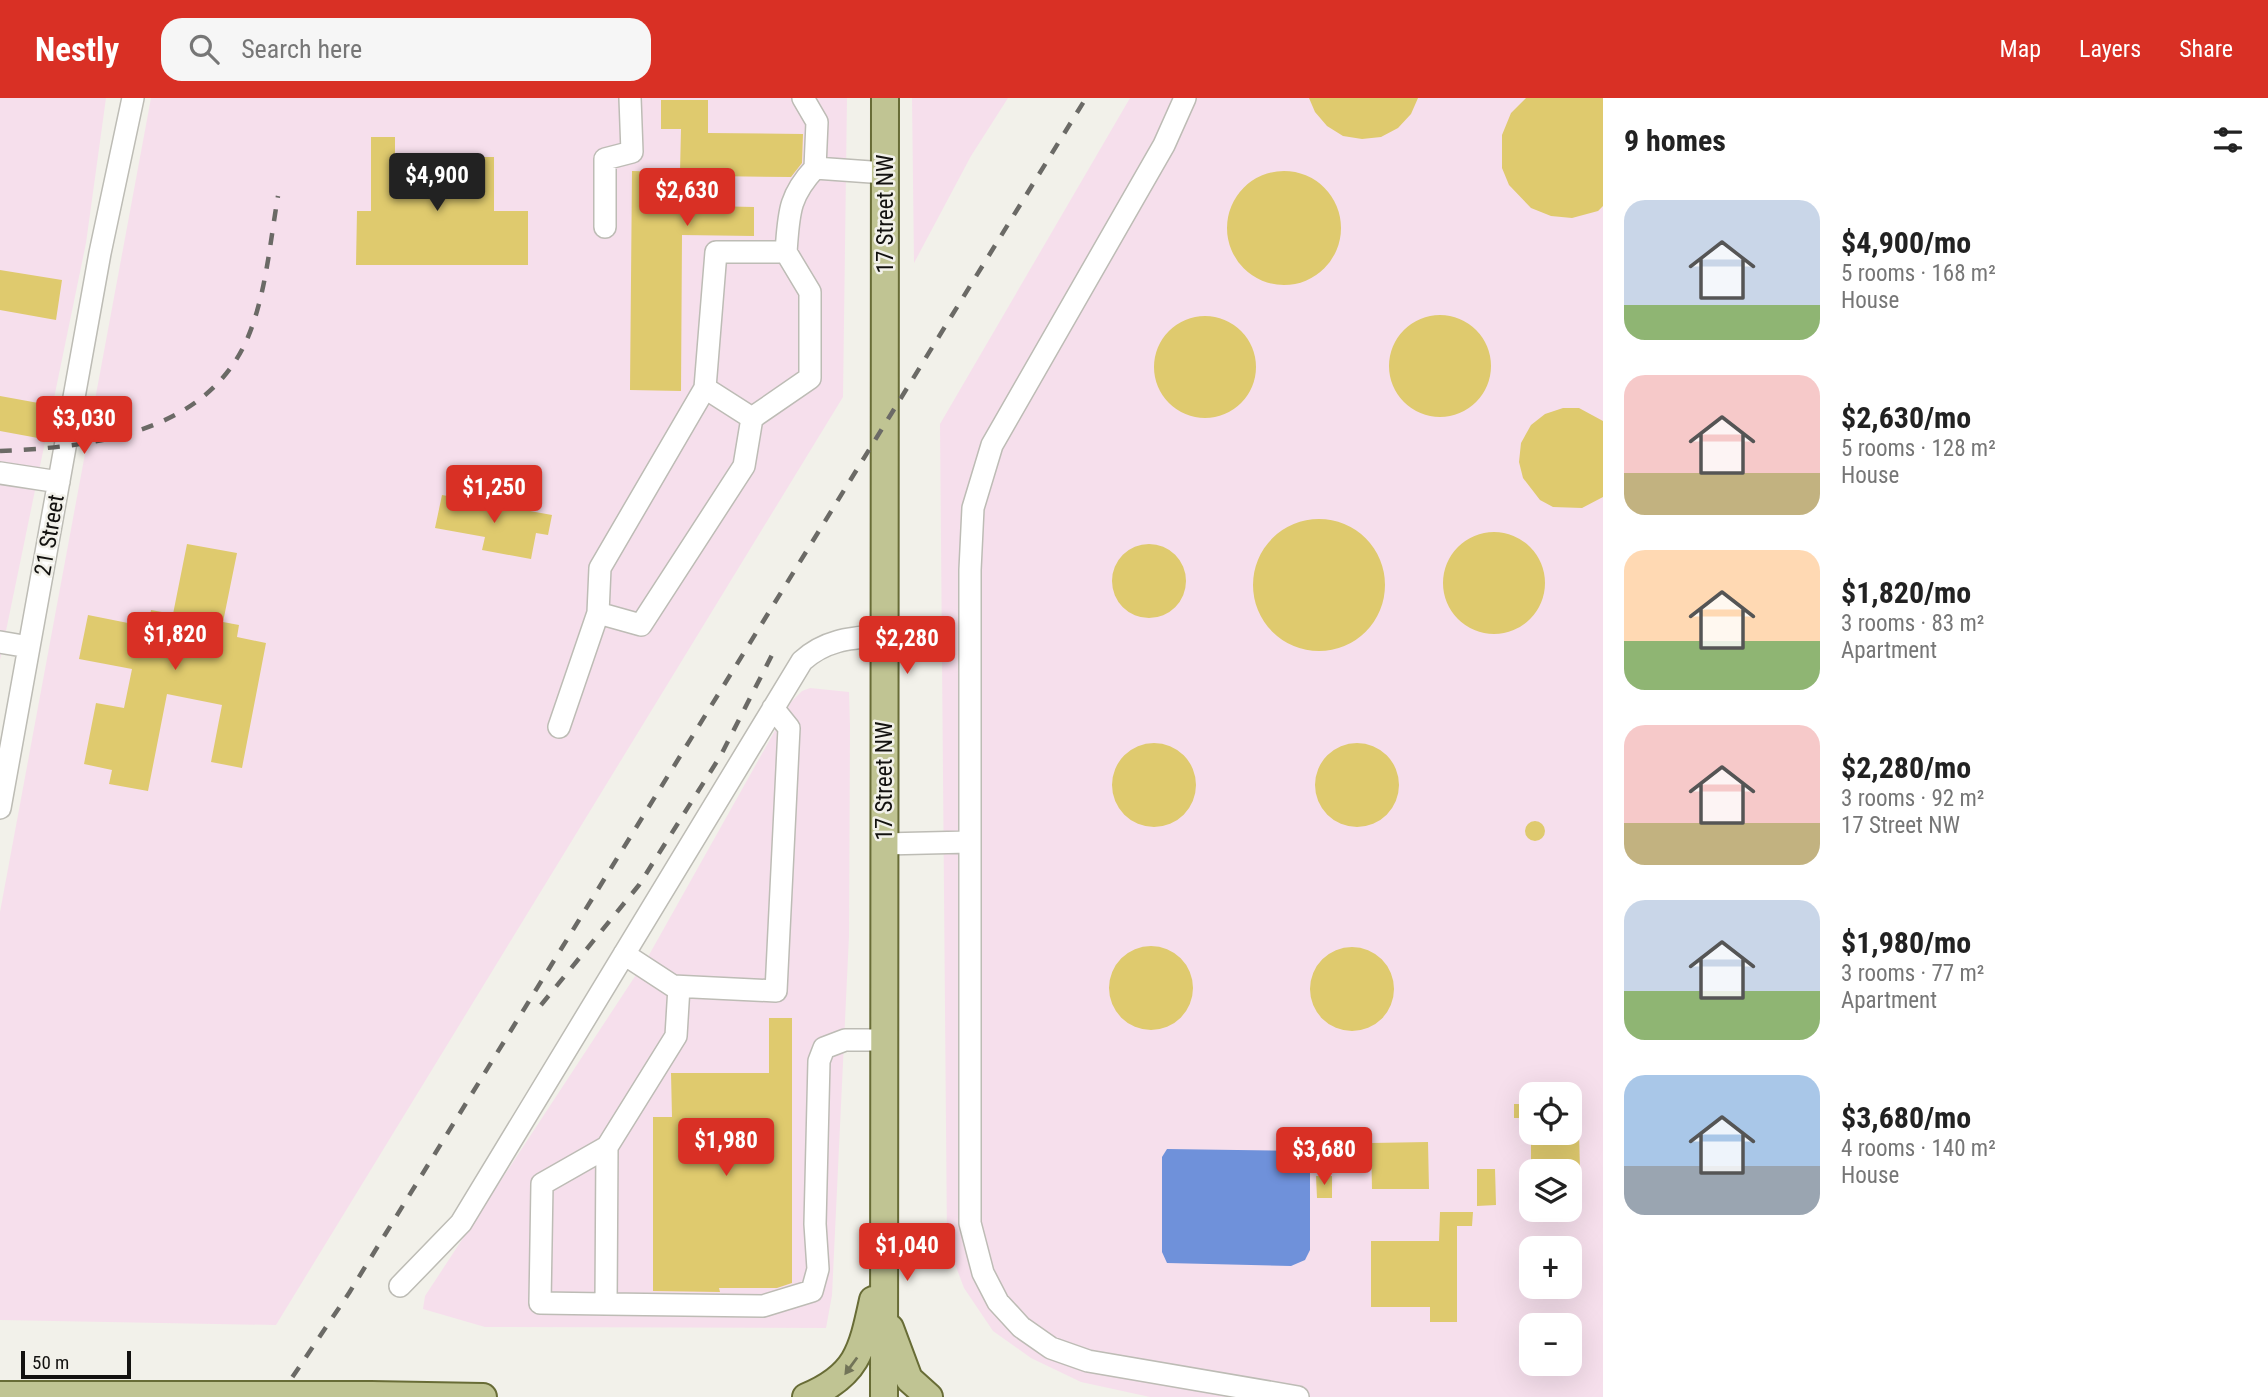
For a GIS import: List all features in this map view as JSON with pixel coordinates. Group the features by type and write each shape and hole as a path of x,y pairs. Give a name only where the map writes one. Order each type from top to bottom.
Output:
{"main road":[{"name":"17 Street NW","path":"883,1254 886,98"},
{"path":"883,1254 884,1397"},
{"path":"806,1397 844,1376 855,1363 863,1344 883,1254"},
{"path":"884,1312 909,1378 929,1397"},
{"path":"0,1395 483,1397"}],"street":[{"name":"21 Street","path":"0,808 10,698 29,647 100,253 133,98"},
{"path":"605,227 605,159 632,152 630,98"},
{"path":"597,613 641,625 744,466 752,418 810,378 810,292 786,252 790,203 799,185 815,168 817,122 803,98"},
{"path":"1185,98 1164,145 992,445 974,508 970,570 970,1223 983,1273 998,1302 1021,1327 1051,1348 1088,1361 1298,1397"},
{"path":"815,168 885,173"},
{"path":"559,727 597,613 600,568 705,388 716,252 786,252"},
{"path":"705,388 752,418"},
{"path":"0,473 59,482"},
{"path":"400,1286 461,1223 802,661 813,650 836,640 884,635"},
{"path":"0,642 29,647"},
{"path":"624,954 673,986 776,991 789,728 773,708"},
{"path":"884,844 969,842"},
{"path":"679,987 676,1036 607,1147 542,1184 540,1303 763,1306 812,1291 818,1269 815,1224 819,1061 824,1048 845,1040 884,1040"},
{"path":"606,1304 607,1147"}],"shaded area":[{"path":"0,98 106,98 86,243 0,660"},
{"path":"151,98 847,98 843,397 276,1325 0,1320 0,912"},
{"path":"912,98 1008,98 971,156 914,263"},
{"path":"1130,98 1603,98 1603,1397 1150,1397 1081,1382 1031,1358 993,1331 964,1288 947,1243 940,424"},
{"path":"810,688 849,692 850,726 849,936 832,1295 826,1328 485,1327 423,1309 425,1296 649,955 791,702 802,691"}],"water":[{"path":"1167,1149 1307,1151 1310,1164 1310,1250 1305,1260 1291,1266 1167,1263 1162,1252 1162,1157"}],"building":[{"path":"1309,98 1418,98 1411,114 1398,128 1381,137 1362,139 1343,136 1327,126 1315,112"},
{"path":"1526,98 1603,98 1603,206 1598,211 1572,218 1551,216 1531,208 1509,185 1502,168 1502,135 1511,113"},
{"path":"661,100 708,100 708,133 803,134 802,163 791,177 709,176 708,206 754,207 754,236 682,235 681,391 630,390 632,171 680,172 681,129 661,129"},
{"path":"371,137 395,137 395,157 494,157 494,211 528,211 528,265 356,265 357,211 371,211"},
{"path":"1284,171 1306,176 1324,188 1336,206 1341,228 1336,250 1324,268 1306,280 1284,285 1262,280 1244,268 1232,250 1227,228 1232,206 1244,188 1262,176"},
{"path":"0,270 62,280 56,320 0,310"},
{"path":"1440,315 1459,319 1476,330 1487,347 1491,366 1487,385 1476,402 1459,413 1440,417 1421,413 1404,402 1393,385 1389,366 1393,347 1404,330 1421,319"},
{"path":"1205,316 1224,320 1241,331 1252,348 1256,367 1252,386 1241,403 1224,414 1205,418 1186,414 1169,403 1158,386 1154,367 1158,348 1169,331 1186,320"},
{"path":"0,396 44,404 38,438 0,431"},
{"path":"1563,408 1579,408 1603,421 1603,497 1582,508 1553,507 1540,500 1523,478 1519,462 1521,443 1531,425 1545,414"},
{"path":"442,495 552,515 548,535 536,533 531,559 482,550 485,537 435,528"},
{"path":"1319,519 1344,524 1366,538 1380,560 1385,585 1380,610 1366,632 1344,646 1319,651 1294,646 1272,632 1258,610 1253,585 1258,560 1272,538 1294,524"},
{"path":"1494,532 1513,536 1530,547 1541,564 1545,583 1541,602 1530,619 1513,630 1494,634 1475,630 1458,619 1447,602 1443,583 1447,564 1458,547 1475,536"},
{"path":"187,544 237,553 223,622 239,625 237,637 266,643 242,768 211,762 222,705 167,694 148,791 109,784 112,770 84,764 96,703 124,708 132,669 79,659 88,615 148,627 151,610 173,614"},
{"path":"1149,544 1170,550 1180,560 1186,581 1180,602 1170,612 1149,618 1128,612 1118,602 1112,581 1118,560 1128,550"},
{"path":"1146,743 1162,743 1178,750 1189,761 1196,777 1193,801 1184,815 1162,827 1146,827 1130,820 1119,809 1112,793 1112,777 1119,761 1130,750"},
{"path":"1349,743 1365,743 1381,750 1392,761 1399,777 1396,801 1387,815 1365,827 1349,827 1333,820 1322,809 1315,793 1315,777 1322,761 1333,750"},
{"path":"1531,821 1539,821 1545,831 1539,841 1531,841 1525,835 1525,827"},
{"path":"1143,946 1159,946 1175,953 1186,964 1193,980 1190,1004 1181,1018 1159,1030 1143,1030 1127,1023 1116,1012 1109,996 1109,980 1116,964 1127,953"},
{"path":"1344,947 1360,947 1376,954 1387,965 1394,981 1391,1005 1382,1019 1360,1031 1344,1031 1328,1024 1317,1013 1310,997 1310,981 1317,965 1328,954"},
{"path":"769,1018 792,1018 792,1283 777,1288 719,1288 720,1292 653,1291 653,1117 672,1117 671,1073 769,1073"},
{"path":"1514,1104 1519,1104 1519,1118 1514,1118"},
{"path":"1428,1142 1429,1189 1372,1189 1371,1143"},
{"path":"1531,1145 1579,1145 1580,1159 1531,1159"},
{"path":"1477,1169 1495,1169 1496,1205 1477,1206"},
{"path":"1316,1176 1332,1176 1332,1198 1317,1198"},
{"path":"1440,1212 1473,1212 1472,1226 1457,1226 1457,1322 1430,1322 1430,1307 1371,1307 1371,1241 1439,1241"}],"railway":[{"path":"279,1397 349,1293 1086,98"},
{"path":"0,451 108,439 143,429 176,415 205,395 229,370 248,337 267,268 278,196"},
{"path":"541,1005 639,885 721,755 774,651"}]}
